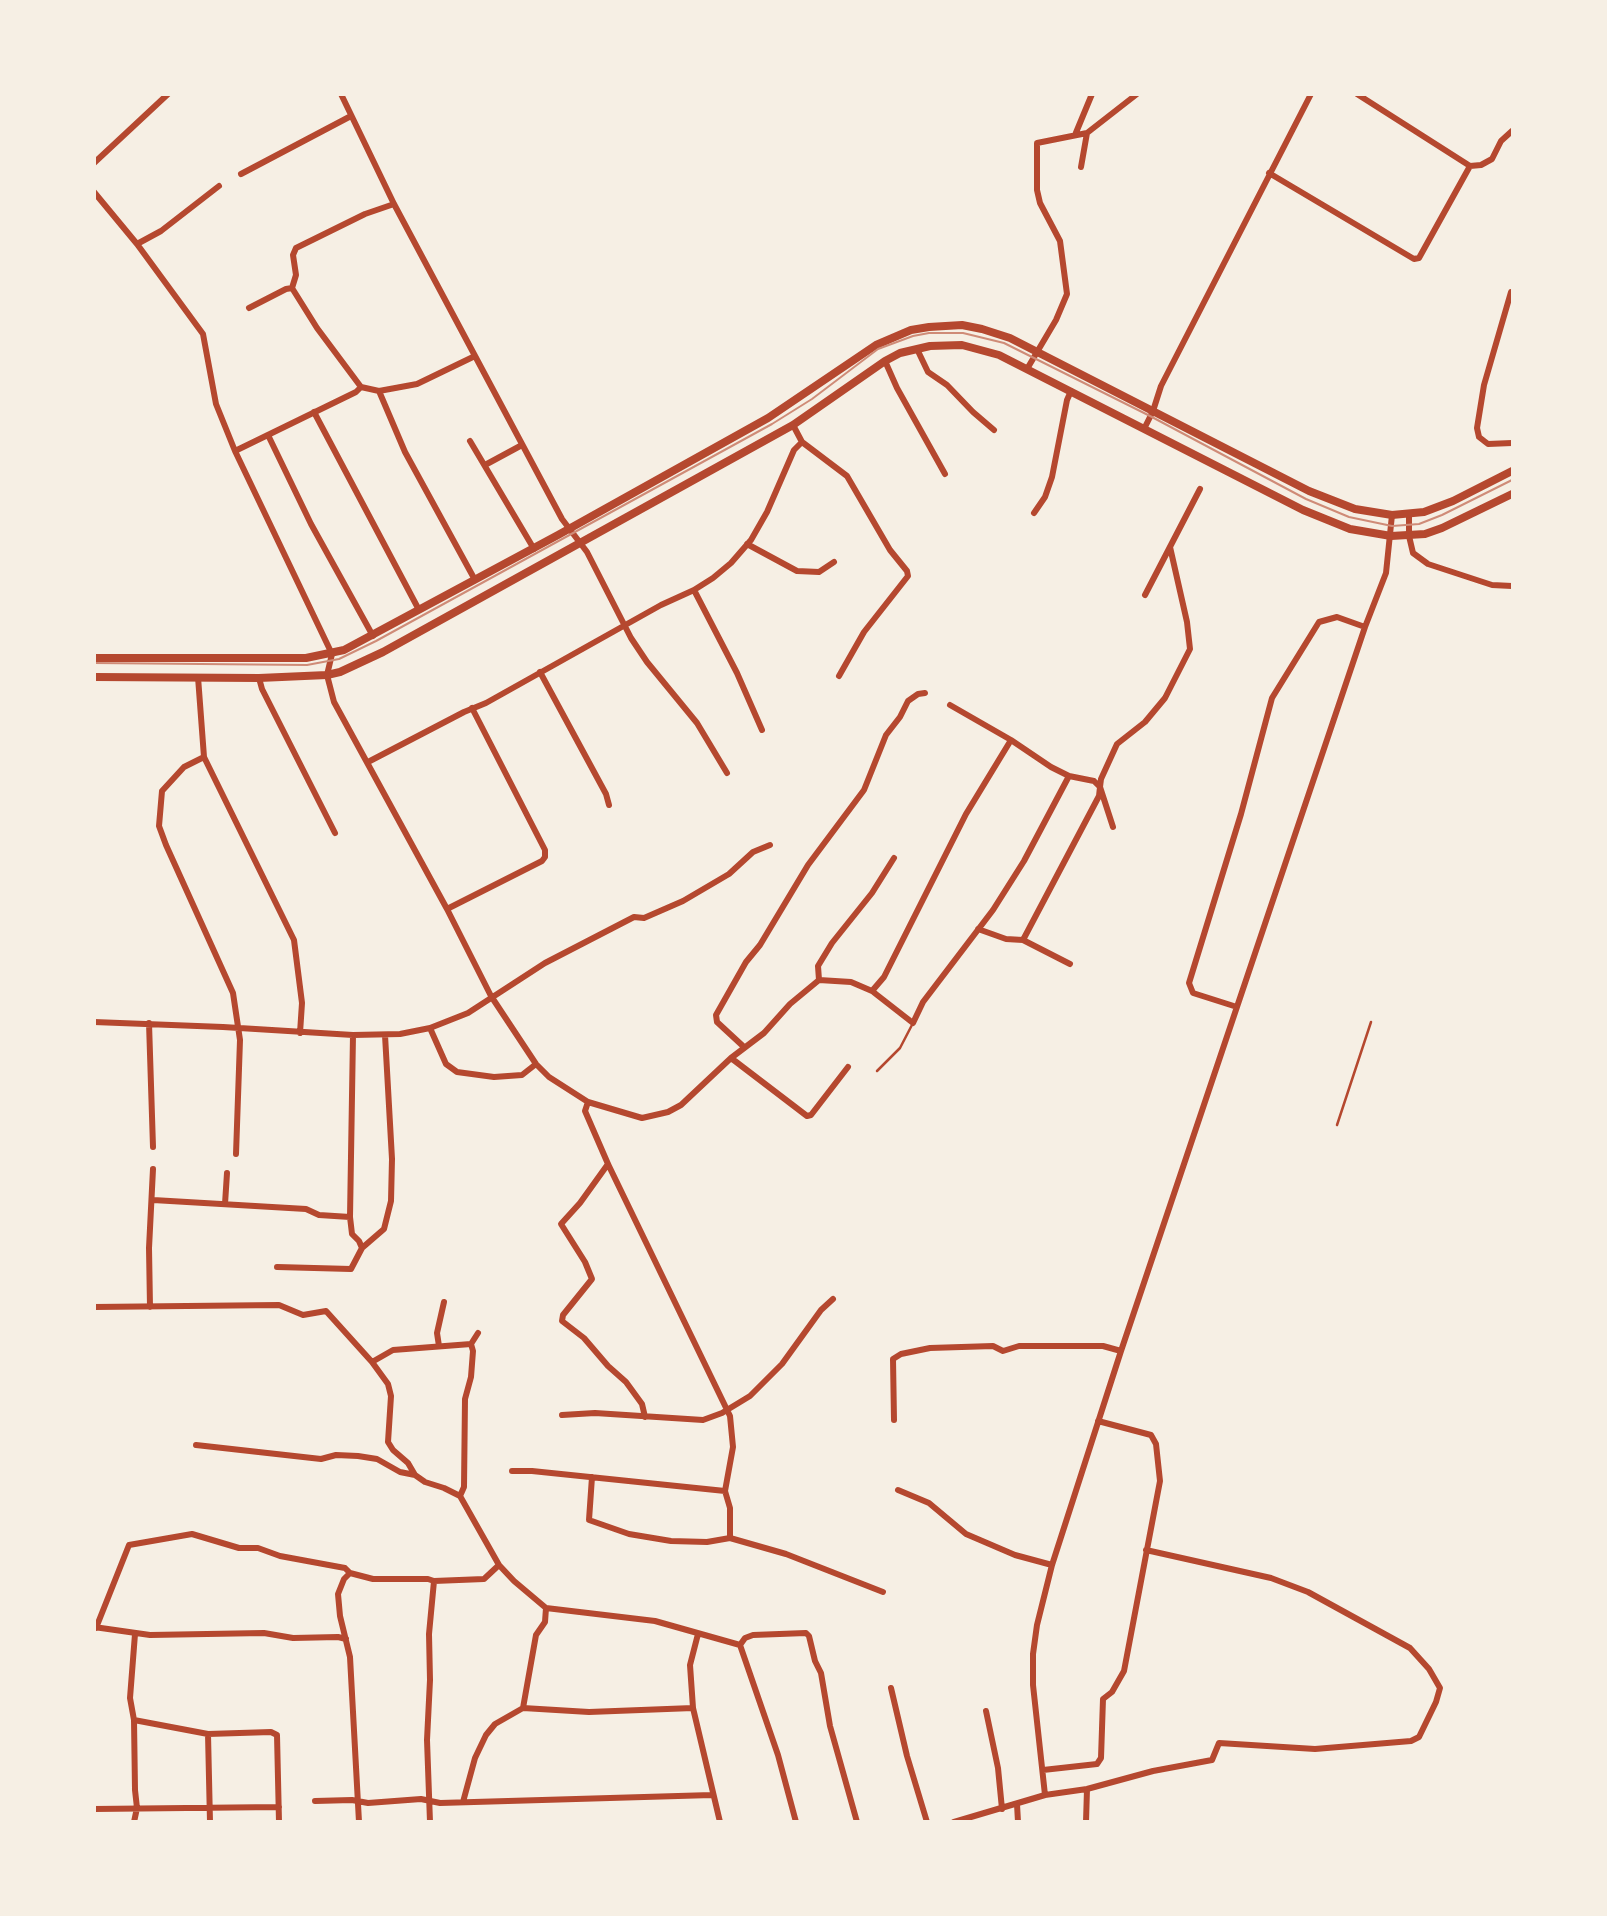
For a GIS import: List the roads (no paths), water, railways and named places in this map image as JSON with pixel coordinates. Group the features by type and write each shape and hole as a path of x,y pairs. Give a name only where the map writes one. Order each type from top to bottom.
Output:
{"main road":[{"path":"94,658 306,658 332,654 373,636 534,549 783,409 890,338 929,327 982,328 1010,338 1332,501 1354,509 1409,515 1446,504 1513,471"},
{"path":"94,677 260,678 327,675 383,652 793,425 885,361 900,353 930,346 962,345 999,355 1214,466 1350,529 1391,536 1409,536 1442,528 1513,494"}],"street":[{"path":"94,163 168,94"},
{"path":"341,94 394,204 522,445 647,662 696,723 727,773"},
{"path":"1075,135 1092,94"},
{"path":"1027,369 1056,320 1067,294 1060,240 1040,203 1037,190 1037,143 1087,133 1137,94"},
{"path":"1144,429 1161,386 1311,94"},
{"path":"1357,94 1470,166 1481,165 1492,159 1502,141 1513,131"},
{"path":"242,174 351,116"},
{"path":"1081,167 1087,133"},
{"path":"1269,173 1414,260 1419,258 1470,166"},
{"path":"137,244 161,231 219,186"},
{"path":"94,192 137,244 203,334 216,404 235,451 332,654 327,675 334,702 447,909 491,996 536,1064 549,1077 587,1102 633,1117 653,1117 681,1105 764,1032 790,1004 819,981 851,982 872,991 913,1023 923,1002 993,910 1024,861 1069,776"},
{"path":"394,204 365,214 296,248 293,255 296,275 292,288 360,387 379,391 417,384 475,356"},
{"path":"249,308 292,288"},
{"path":"1511,292 1484,385 1477,428 1479,437 1488,444 1513,443"},
{"path":"917,349 928,372 947,385 994,430"},
{"path":"885,361 945,474"},
{"path":"235,451 356,392 360,387"},
{"path":"379,391 405,452 475,580"},
{"path":"1034,513 1045,497 1052,477 1071,391"},
{"path":"314,412 419,610"},
{"path":"793,425 802,442 847,476 890,550 907,570 908,576 864,632 839,676"},
{"path":"268,435 306,513 373,636"},
{"path":"470,441 534,549"},
{"path":"368,762 486,703 625,625 694,590 731,563 747,544 767,512 794,450 802,442"},
{"path":"485,465 522,445"},
{"path":"1145,595 1200,489"},
{"path":"1045,1796 1033,1685 1033,1654 1037,1625 1052,1565 1121,1351 1365,626 1386,572 1392,515"},
{"path":"1409,515 1409,536 1413,553 1428,564 1492,585 1513,586"},
{"path":"747,544 797,571 819,572 834,562"},
{"path":"1023,940 1099,796 1101,779 1117,744 1144,722 1165,698 1189,649 1188,622 1170,547"},
{"path":"694,590 737,673 762,730"},
{"path":"1237,1007 1193,993 1189,983 1241,814 1272,698 1319,622 1337,617 1365,626"},
{"path":"540,672 610,805"},
{"path":"198,677 204,757 294,940 302,1003 300,1033"},
{"path":"260,678 262,689 304,767 306,778 335,833"},
{"path":"744,1047 717,1022 716,1015 746,962 760,945 808,865 864,790 886,735 908,701 925,693"},
{"path":"950,705 1011,740 1051,768 1069,776 1094,781 1100,787 1113,827"},
{"path":"447,909 545,857 545,850 472,708"},
{"path":"872,991 884,977 966,814 1011,740"},
{"path":"204,757 184,767 162,791 159,826 233,993 240,1040 236,1154"},
{"path":"94,1022 353,1035 385,1035 430,1028 468,1013 545,963 634,917 644,918 683,901 729,874 753,852 770,845"},
{"path":"819,981 818,966 832,943 872,893 894,858"},
{"path":"978,929 1006,939 1023,940 1070,964"},
{"path":"149,1023 153,1147"},
{"path":"430,1028 446,1064 457,1072 494,1077 522,1075 536,1064"},
{"path":"353,1035 350,1217 352,1234 362,1248"},
{"path":"277,1267 351,1269 362,1248 384,1229 391,1201 392,1159 385,1035"},
{"path":"732,1058 807,1116 811,1115 848,1067"},
{"path":"587,1102 585,1111 608,1164 727,1409 733,1429 733,1447 725,1491 730,1508 730,1538"},
{"path":"608,1164 561,1224 585,1262 592,1279 563,1315 562,1321 584,1338 626,1382 642,1404 645,1417"},
{"path":"150,1307 149,1248 153,1169"},
{"path":"225,1204 228,1173"},
{"path":"153,1200 306,1209 319,1215 350,1217"},
{"path":"562,1415 595,1413 703,1420 750,1396 782,1364 821,1310 833,1299"},
{"path":"439,1346 437,1333 444,1302"},
{"path":"94,1307 279,1306 303,1315 326,1311 370,1359 388,1384 391,1396 388,1442 408,1463 415,1475"},
{"path":"460,1496 464,1487 465,1399 472,1364 471,1343 478,1333"},
{"path":"370,1359 393,1350 471,1343"},
{"path":"894,1420 893,1359 901,1354 930,1348 993,1346 1003,1350 1019,1346 1103,1346 1121,1351"},
{"path":"1043,1770 1097,1764 1101,1758 1103,1699 1112,1692 1124,1671 1160,1481 1156,1444 1151,1435 1098,1421"},
{"path":"196,1445 321,1459 336,1455 377,1459 400,1472 415,1475 425,1482 460,1496 499,1565 545,1608 655,1621 740,1645"},
{"path":"512,1471 725,1491"},
{"path":"592,1477 589,1520 629,1534 671,1541 707,1542 730,1538 786,1554 883,1592"},
{"path":"898,1490 929,1503 966,1534 1015,1555 1052,1565"},
{"path":"346,1639 293,1639 264,1633 135,1634 95,1628 129,1545 192,1534 239,1549 258,1548 280,1556 345,1568 349,1573 373,1579 484,1579 499,1565"},
{"path":"954,1822 1045,1796 1212,1760 1219,1743 1315,1749 1411,1741 1419,1737 1440,1688 1429,1669 1410,1648 1339,1608 1271,1578 1146,1550"},
{"path":"349,1573 338,1594 340,1616 350,1657 359,1822"},
{"path":"430,1822 427,1740 429,1634 434,1581"},
{"path":"523,1708 536,1634 545,1622 545,1608"},
{"path":"740,1645 745,1638 762,1634 806,1633 809,1636 821,1673 830,1726 858,1822"},
{"path":"134,1822 137,1808 131,1698 135,1634"},
{"path":"698,1634 690,1665 692,1708 719,1822"},
{"path":"740,1645 778,1755 796,1822"},
{"path":"891,1688 907,1756 927,1822"},
{"path":"463,1801 475,1758 486,1735 495,1724 523,1708 598,1712 692,1708"},
{"path":"986,1711 998,1768 1002,1808"},
{"path":"134,1720 208,1734 271,1732 277,1735 279,1822"},
{"path":"208,1734 210,1822"},
{"path":"1086,1822 1087,1789"},
{"path":"315,1801 463,1801 712,1794"},
{"path":"1017,1804 1018,1822"},
{"path":"94,1809 278,1807"}],"lane":[{"path":"1337,1125 1371,1022"},
{"path":"877,1070 900,1048 913,1023"}],"tram line":[{"path":"94,663 307,665 339,659 772,424 812,399 878,349 929,333 963,333 1004,343 1150,416 1306,499 1349,517 1392,526 1419,524 1512,480"}]}
